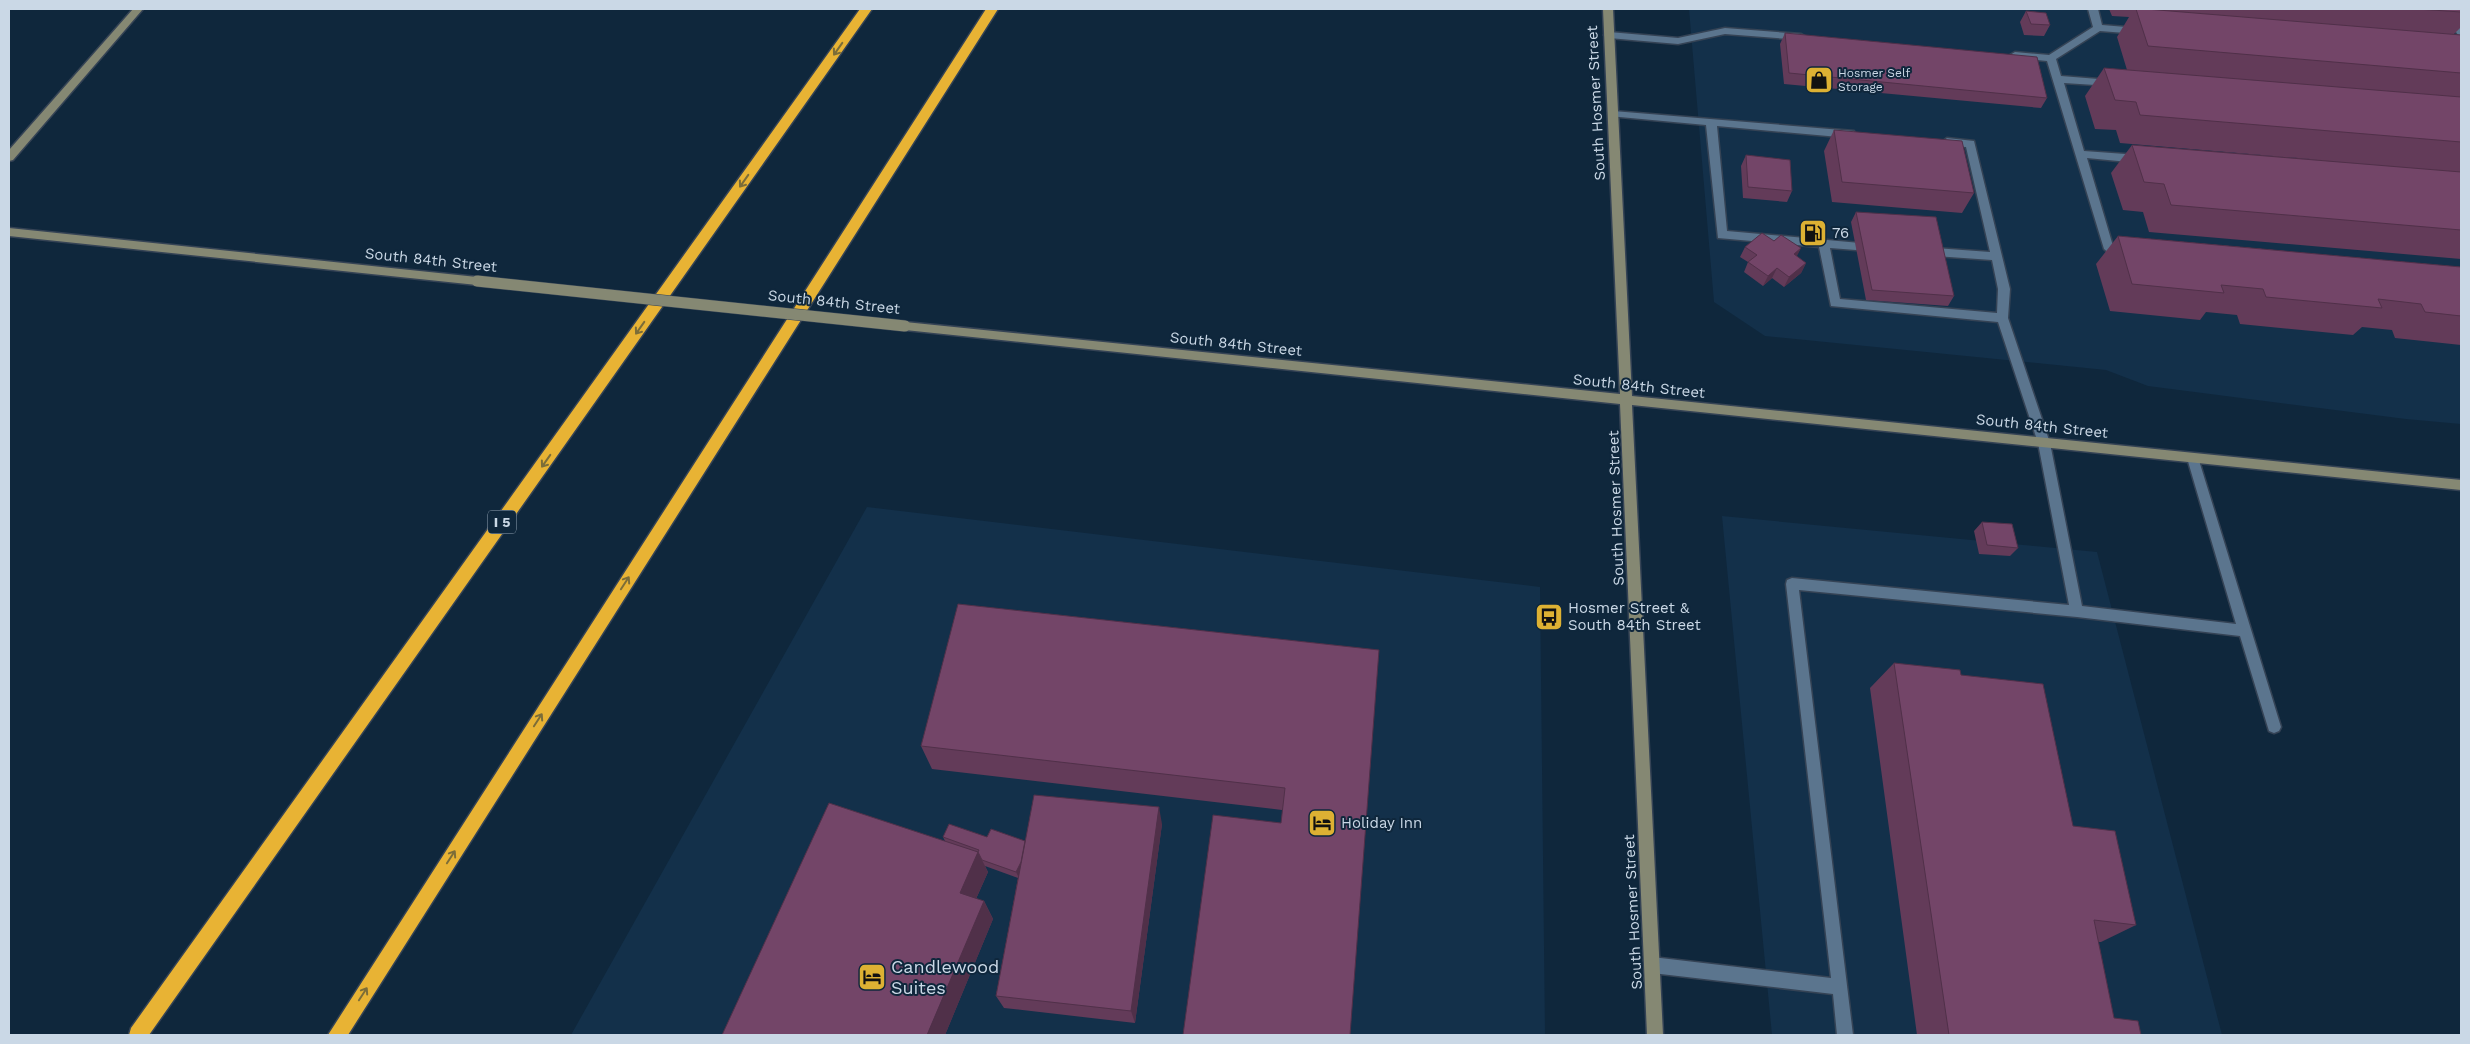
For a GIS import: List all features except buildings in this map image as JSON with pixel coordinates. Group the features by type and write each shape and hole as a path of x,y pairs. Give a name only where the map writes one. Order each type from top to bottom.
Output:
{"highway":[{"name":"I 5","path":"138,1035 866,9"},
{"path":"337,1035 992,9"}],"main road":[{"path":"9,157 138,9"},
{"name":"South Hosmer Street","path":"1608,9 1655,1035"},
{"name":"South 84th Street","path":"9,232 1627,401 2461,485"}],"lane":[{"path":"2093,9 2098,28"},
{"path":"2446,9 2461,33"},
{"path":"2001,54 2051,58 2098,28 2147,32"},
{"path":"1610,35 1678,41 1725,31 1814,38"},
{"path":"2051,58 2109,249 2138,252"},
{"path":"2056,79 2126,84"},
{"path":"1613,114 1862,135"},
{"path":"1711,122 1722,235 1856,246"},
{"path":"1931,140 1970,144 2004,289 2002,318 2044,443 2077,611"},
{"path":"2080,154 2148,160"},
{"path":"1824,243 1835,303 2002,318"},
{"path":"1935,252 1996,256"},
{"path":"2193,458 2274,727"},
{"path":"1845,1035 1792,584 2077,611 2246,631"},
{"path":"1652,965 1840,987"}],"shaded area":[{"path":"1689,9 2461,9 2461,424 2406,419 2148,386 2106,370 1765,336 1714,302"},
{"path":"867,507 1540,587 1545,1035 571,1035"},
{"path":"1722,516 2097,552 2222,1035 1772,1035"}],"place":[{"name":"Hosmer Self Storage","path":"1819,80"},
{"name":"76","path":"1813,233"},
{"name":"Hosmer Street & South 84th Street","path":"1549,617"},
{"name":"Holiday Inn","path":"1322,823"},
{"name":"Candlewood Suites","path":"872,977"}]}
